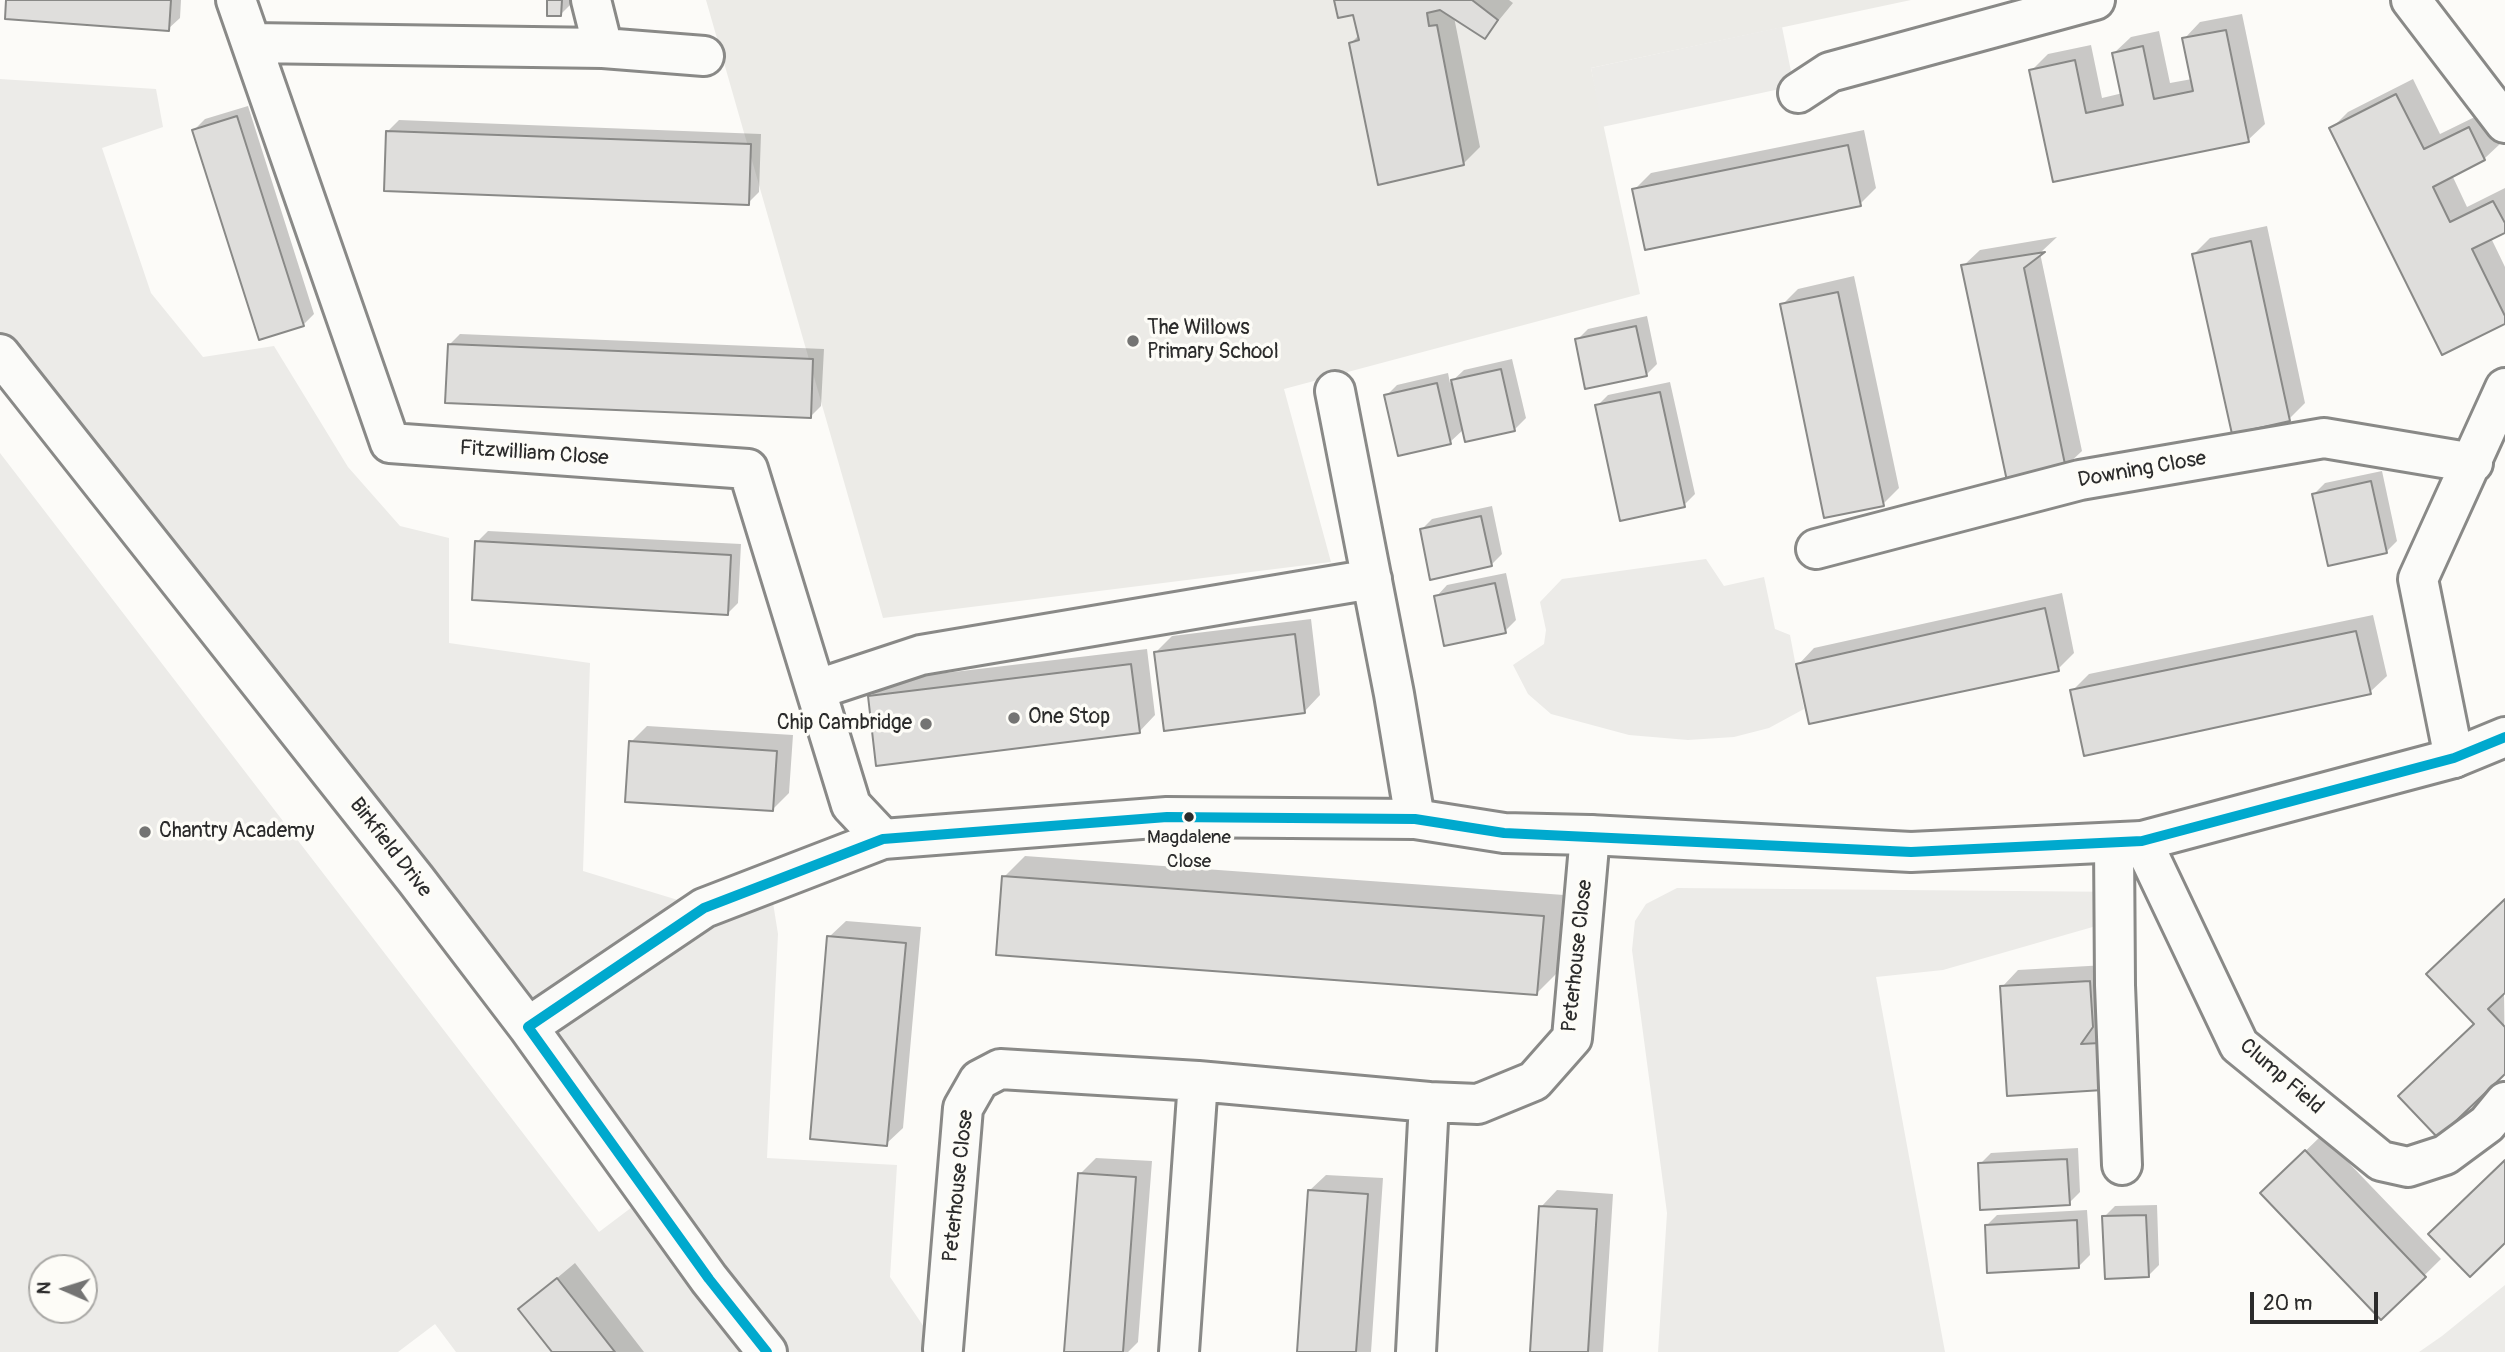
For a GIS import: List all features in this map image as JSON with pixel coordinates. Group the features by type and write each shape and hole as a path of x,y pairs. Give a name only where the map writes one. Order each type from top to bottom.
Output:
{"street":[{"name":"Fitzwilliam Close","path":"236,0 390,443 748,469 818,689 851,806 883,839"},
{"path":"592,0 603,48"},
{"path":"1798,93 1830,72 2095,0"},
{"path":"2411,0 2505,123"},
{"path":"251,43 603,48 704,56"},
{"name":"Birkfield Drive","path":"0,354 416,880 528,1027 709,1279 767,1352"},
{"path":"2454,758 2418,579 2505,388"},
{"path":"1335,391 1415,819"},
{"name":"Downing Close","path":"1816,550 2080,480 2324,438 2473,463"},
{"path":"818,689 921,655 1372,579"},
{"path":"528,1027 704,908 883,839 1167,817 1415,819 1504,833 1911,852 2128,842 2454,758 2505,737"},
{"name":"Peterhouse Close","path":"943,1349 963,1108 979,1080 1000,1069 1198,1081 1478,1104 1534,1081 1572,1038 1590,835"},
{"path":"2122,1165 2115,985 2128,842"},
{"name":"Clump Field","path":"2128,842 2239,1045 2381,1161 2408,1167 2445,1155 2487,1124 2505,1102"},
{"path":"1179,1352 1198,1081"},
{"path":"1416,1352 1429,1102"}],"shaded area":[{"name":"The Willows Primary School","path":"706,0 1911,0 1591,68 1640,294 1284,389 1331,562 883,618"},
{"path":"1782,27 1794,86 1602,127 1591,68"},
{"path":"0,79 156,89 163,127 102,148 151,293 203,357 274,346 348,467 400,526 449,538 449,643 590,663 583,871 704,908 770,884 778,934 767,1158 897,1165 890,1277 941,1352 456,1352 435,1324 398,1352 0,1352 0,453 599,1232 648,1195 0,354"},
{"path":"1706,559 1724,586 1764,577 1775,629 1790,635 1804,709 1769,728 1734,737 1688,740 1629,735 1551,714 1528,694 1513,665 1544,644 1546,630 1540,602 1562,579"},
{"path":"1677,888 2128,892 2124,918 1943,970 1876,977 1945,1352 1658,1352 1667,1213 1632,950 1635,921 1646,904"},
{"path":"2505,1285 2505,1352 2419,1352 2442,1336"}],"building":[{"path":"6,0 171,0 169,31 5,19"},
{"path":"547,0 562,0 561,16 547,16"},
{"path":"1334,0 1472,0 1498,20 1485,39 1440,10 1427,13 1429,26 1437,25 1464,165 1378,185 1349,43 1359,40 1353,15 1338,18"},
{"path":"2226,30 2249,142 2053,182 2029,70 2075,60 2086,113 2123,105 2112,53 2143,46 2154,99 2193,91 2182,38"},
{"path":"2396,94 2424,149 2469,127 2485,160 2433,187 2450,222 2493,201 2505,223 2505,233 2472,249 2505,316 2505,324 2442,355 2329,128"},
{"path":"237,116 304,326 259,340 192,130"},
{"path":"386,131 751,144 749,205 384,191"},
{"path":"1848,145 1861,206 1645,250 1632,189"},
{"path":"2251,241 2290,421 2232,434 2192,254"},
{"path":"2045,252 2024,268 2066,469 2007,481 1961,265"},
{"path":"1838,292 1884,506 1824,518 1780,304"},
{"path":"1636,326 1647,376 1585,389 1575,339"},
{"path":"448,344 813,359 811,418 445,403"},
{"path":"1501,369 1515,431 1465,442 1451,380"},
{"path":"1437,383 1451,444 1398,456 1384,395"},
{"path":"1660,392 1685,507 1620,521 1595,405"},
{"path":"2371,481 2387,553 2328,566 2312,494"},
{"path":"1481,516 1492,566 1430,580 1420,529"},
{"path":"475,541 731,555 728,615 472,600"},
{"path":"1495,583 1506,633 1444,646 1434,596"},
{"path":"2045,608 2059,671 1809,724 1796,664"},
{"path":"2356,631 2371,694 2084,756 2070,690"},
{"path":"1295,634 1305,713 1164,731 1154,652"},
{"path":"1131,664 1140,733 876,766 868,696"},
{"path":"629,741 777,751 773,811 625,802"},
{"path":"1002,876 1544,916 1537,995 996,955"},
{"path":"2505,899 2505,993 2488,1009 2505,1027 2505,1074 2438,1138 2398,1096 2474,1024 2426,974"},
{"path":"827,936 906,943 887,1146 810,1139"},
{"path":"2090,981 2093,1027 2081,1044 2100,1043 2103,1090 2007,1096 2000,986"},
{"path":"2305,1150 2426,1277 2381,1320 2260,1193"},
{"path":"2067,1159 2070,1205 1980,1210 1978,1163"},
{"path":"2505,1160 2505,1243 2470,1277 2428,1234"},
{"path":"1078,1173 1136,1177 1123,1352 1064,1352"},
{"path":"1308,1190 1368,1194 1356,1352 1297,1352"},
{"path":"1539,1206 1597,1209 1588,1352 1530,1352"},
{"path":"2146,1215 2149,1277 2105,1279 2102,1216"},
{"path":"2077,1220 2079,1268 1987,1273 1985,1225"},
{"path":"557,1278 615,1352 552,1352 518,1309"}],"transit line":[{"path":"528,1027 704,908 883,839 1167,817 1415,819 1504,833 1911,852 2142,841 2454,758 2505,737"},
{"path":"528,1027 709,1279 767,1352"}],"place":[{"name":"The Willows Primary School","path":"1133,341"},
{"name":"One Stop","path":"1014,718"},
{"name":"Chip Cambridge","path":"926,724"},
{"name":"Magdalene Close","path":"1189,817"},
{"name":"Chantry Academy","path":"145,832"}]}
